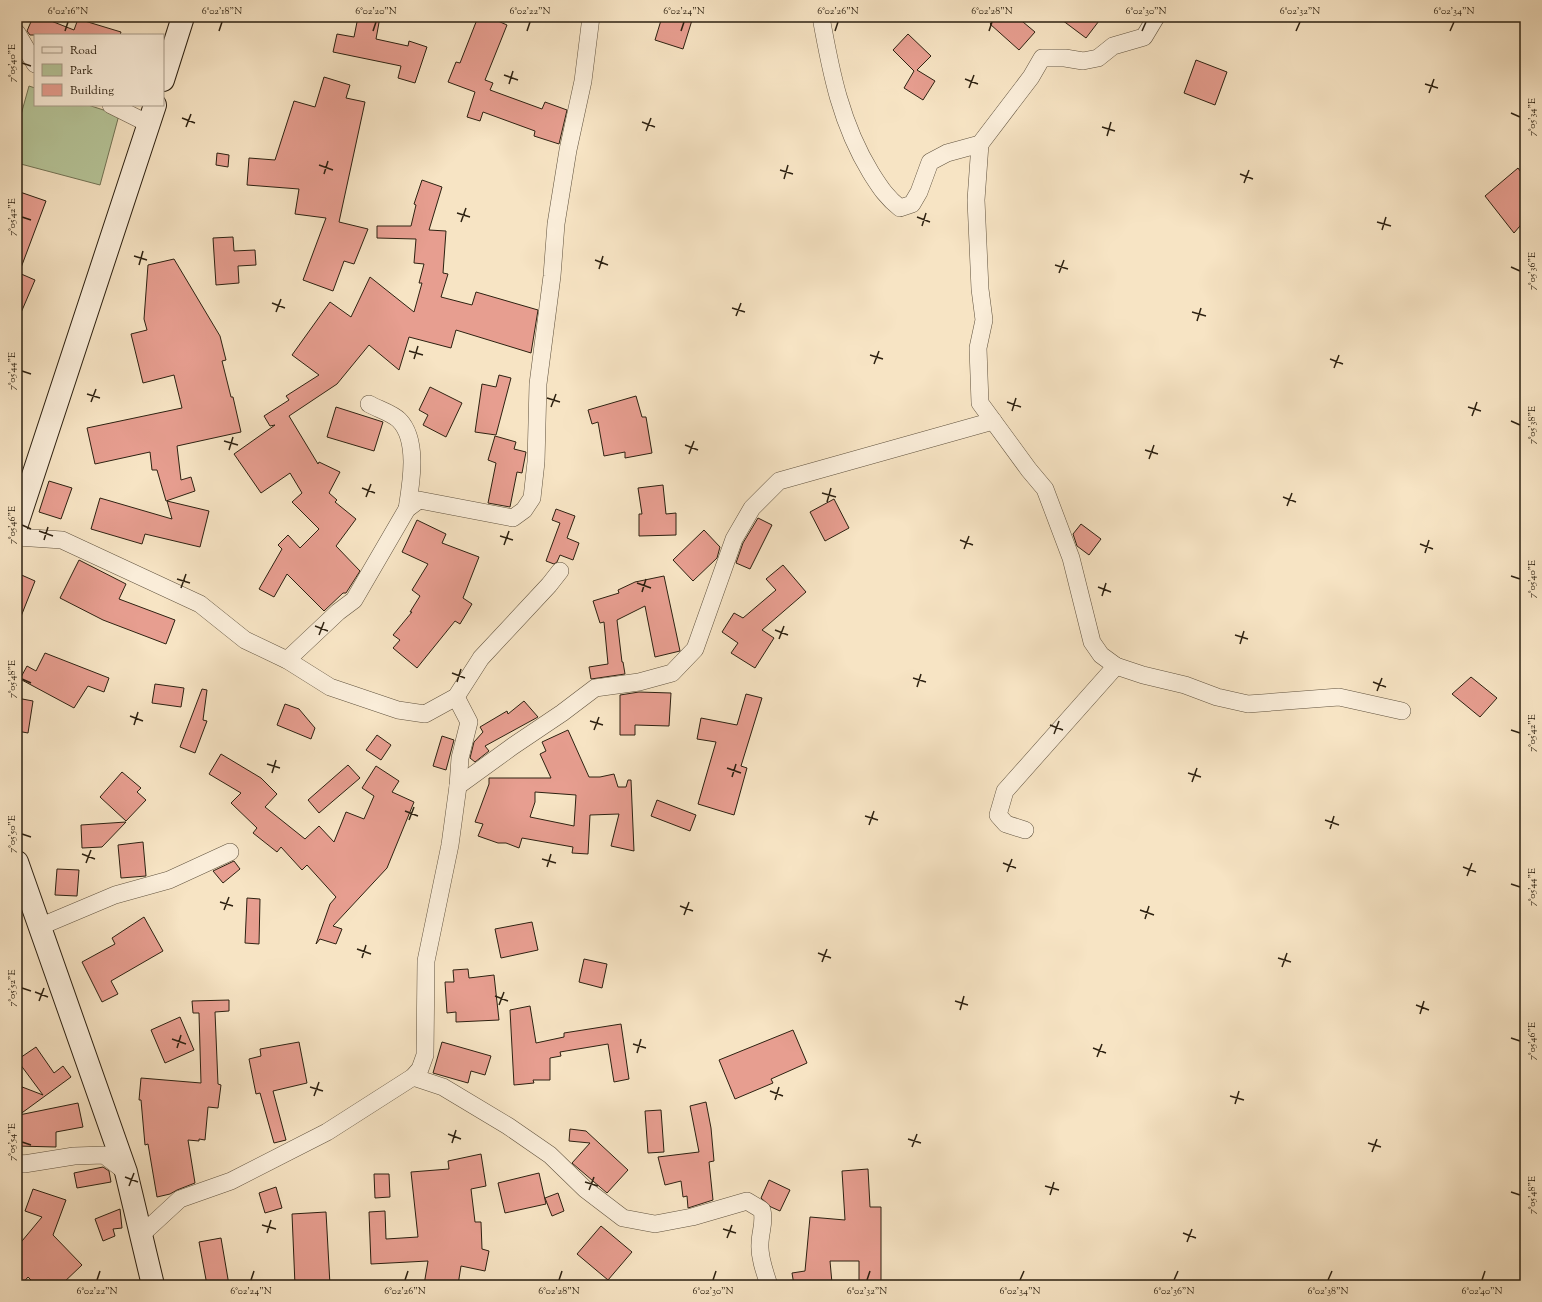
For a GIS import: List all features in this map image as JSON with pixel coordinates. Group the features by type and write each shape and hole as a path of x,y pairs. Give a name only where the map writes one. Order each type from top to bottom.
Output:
{"main road":[{"path":"164,77 183,17"},
{"path":"17,524 152,115"},
{"path":"17,862 126,1172 153,1285"}],"street":[{"path":"407,509 419,500 513,518 524,510 532,498 536,462 538,384 552,276 556,224 568,150 583,81 591,17"},
{"path":"821,17 830,66 846,125 857,149 887,198 900,208 912,204 919,192 930,162 947,153 980,144"},
{"path":"1156,17 1144,37 1113,46 1098,58 1083,61 1065,58 1042,58 1031,77 980,144 976,200 980,289 984,320 978,348 980,403 1029,470 1045,489 1071,558 1092,642 1101,656 1116,666 1143,675 1185,685 1217,697 1248,704 1339,697 1402,711"},
{"path":"17,34 34,62"},
{"path":"115,106 152,115"},
{"path":"287,660 338,612 354,600 407,509 413,465 406,429 398,418 369,404"},
{"path":"458,786 595,688 639,682 672,673 695,649 734,538 752,508 779,481 993,421"},
{"path":"17,537 62,540 200,604 245,640 287,660 330,687 398,710 425,714 456,697 481,658 549,585 560,571"},
{"path":"1025,830 1006,824 998,815 1005,791 1116,666"},
{"path":"142,1234 180,1199 231,1181 320,1135 413,1077 420,1069 425,1055 426,960 450,845 458,786 460,758 469,722 456,697"},
{"path":"39,927 115,894 169,880 230,852"},
{"path":"413,1077 443,1087 508,1126 550,1156 585,1189 623,1218 655,1224 692,1217 747,1202 762,1210 764,1219 759,1245 764,1271 769,1285"},
{"path":"17,1163 24,1164 74,1156 104,1155 126,1172"}],"green space":[{"path":"29,86 34,88 34,106 91,106 119,115 100,185 17,163 17,129"}],"building":[{"path":"33,17 41,17 74,30 78,19 121,32 120,34 30,35 27,31"},
{"path":"358,17 380,17 376,39 408,46 409,41 427,47 415,83 398,78 401,66 333,52 337,34 354,37"},
{"path":"478,17 489,17 507,25 485,80 493,83 490,90 542,109 545,102 567,110 559,144 534,136 535,131 483,112 480,121 467,117 475,92 448,82 456,62 460,63"},
{"path":"662,17 693,17 683,49 655,40"},
{"path":"996,17 1017,17 1035,32 1019,50 990,24"},
{"path":"1058,17 1102,17 1086,38"},
{"path":"908,34 931,56 917,70 935,81 923,100 904,88 914,71 893,50"},
{"path":"1196,60 1227,72 1215,105 1184,93"},
{"path":"324,77 350,85 346,98 365,102 339,222 368,229 354,264 344,261 333,291 303,280 326,218 295,214 299,189 247,185 249,158 275,160 294,101 315,107"},
{"path":"217,153 229,155 228,167 216,165"},
{"path":"1518,168 1525,178 1525,220 1514,233 1485,196"},
{"path":"422,180 442,187 429,230 446,231 443,273 448,274 441,297 472,305 476,292 538,310 531,353 456,330 451,348 409,337 399,370 369,345 337,384 289,416 318,464 319,462 340,472 329,493 337,500 335,502 356,519 336,546 360,571 346,593 343,593 324,611 287,574 274,597 259,589 282,549 278,545 288,535 300,548 319,529 292,502 302,493 290,473 261,493 234,454 275,425 270,426 264,416 289,400 286,396 319,375 292,355 330,302 351,317 370,277 414,312 422,283 419,283 424,264 414,263 416,239 377,238 377,226 411,226 416,205 414,204"},
{"path":"17,191 46,201 19,273 35,280 17,322"},
{"path":"233,237 234,251 255,250 256,265 238,266 239,283 216,285 213,238"},
{"path":"174,259 220,336 226,360 222,361 231,397 233,397 241,432 177,446 181,480 191,477 195,491 166,501 157,470 152,470 150,452 95,464 87,428 182,408 174,375 143,383 131,334 147,330 144,319 148,265"},
{"path":"499,375 511,378 496,435 475,432 482,384 496,387"},
{"path":"430,387 462,403 446,437 423,425 428,415 419,410"},
{"path":"636,396 642,417 646,417 652,453 625,458 625,452 604,456 598,422 592,424 588,410"},
{"path":"336,407 383,422 374,451 327,437"},
{"path":"495,436 516,442 514,449 526,452 522,473 517,472 510,507 488,503 496,463 488,460"},
{"path":"49,481 72,488 61,519 39,512"},
{"path":"663,485 666,514 676,513 676,535 639,536 639,514 642,514 638,488"},
{"path":"100,498 172,519 167,501 209,511 200,547 145,534 142,544 91,529"},
{"path":"834,499 849,528 825,541 810,512"},
{"path":"556,509 575,516 567,538 579,543 573,560 560,555 557,562 554,564 546,561 560,523 552,520"},
{"path":"758,518 772,525 750,569 736,563 743,543"},
{"path":"417,520 446,534 442,543 479,557 463,598 472,604 460,624 455,621 417,668 393,648 400,640 393,635 412,612 410,612 420,596 412,590 428,564 402,552"},
{"path":"1081,524 1101,539 1089,555 1077,546 1073,534"},
{"path":"704,530 720,547 717,558 693,581 673,560"},
{"path":"79,560 126,584 119,599 175,620 166,644 103,620 60,598"},
{"path":"783,565 806,592 762,630 774,638 755,668 731,653 738,643 722,632 734,613 743,618 776,590 766,579"},
{"path":"17,573 35,581 18,624 17,624"},
{"path":"664,576 680,651 655,657 645,606 617,620 622,662 625,674 591,679 589,667 608,664 604,622 600,623 593,601 619,593 618,590 635,582"},
{"path":"45,653 109,678 104,692 88,686 74,708 20,679 27,666 36,671"},
{"path":"1471,677 1497,698 1480,717 1452,694"},
{"path":"155,684 184,688 181,707 152,703"},
{"path":"202,689 207,690 203,720 207,721 195,753 180,747"},
{"path":"639,692 671,693 669,726 635,725 635,735 620,735 620,695"},
{"path":"746,694 762,698 741,766 747,768 734,815 698,804 716,742 697,739 701,718 737,725"},
{"path":"17,698 33,701 28,733 17,731"},
{"path":"524,701 538,717 485,746 489,751 475,762 470,758 474,742 483,732 480,727 507,711 508,714"},
{"path":"285,704 299,709 315,728 311,739 277,725"},
{"path":"568,730 589,777 600,777 614,774 618,787 626,787 628,780 631,780 634,851 611,846 619,814 590,815 588,854 572,853 573,847 522,838 519,848 478,836 483,824 475,822 489,784 489,778 551,778 540,754 546,751 542,742","holes":["535,792 576,795 574,826 530,817 535,802"]},
{"path":"377,735 391,745 381,760 366,750"},
{"path":"442,736 454,740 446,770 433,766"},
{"path":"221,754 261,778 277,794 265,807 305,839 319,826 334,842 346,812 364,819 374,796 362,788 376,766 399,781 392,792 414,802 387,868 333,926 342,929 336,944 320,939 316,944 330,904 336,897 307,865 302,870 281,847 277,852 253,833 257,828 231,803 241,793 209,774"},
{"path":"348,765 360,778 319,813 308,800"},
{"path":"122,772 141,788 137,792 146,800 126,821 100,797"},
{"path":"657,800 696,815 690,831 651,816"},
{"path":"126,822 102,847 82,848 81,825"},
{"path":"143,842 146,876 121,878 118,845"},
{"path":"234,861 240,869 223,883 213,871"},
{"path":"57,869 79,870 77,896 55,895"},
{"path":"247,898 260,899 259,944 245,943"},
{"path":"144,917 163,951 111,981 118,994 102,1002 82,962 115,944 112,938"},
{"path":"532,922 538,950 501,958 495,929"},
{"path":"584,959 607,964 602,988 579,982"},
{"path":"468,969 469,978 494,975 499,1020 456,1022 456,1012 447,1013 445,982 454,982 453,970"},
{"path":"229,1000 229,1011 215,1012 218,1084 221,1085 218,1108 208,1107 205,1140 188,1140 195,1183 170,1194 157,1197 148,1144 145,1145 141,1100 139,1100 141,1078 201,1083 199,1013 193,1013 192,1001"},
{"path":"530,1006 536,1043 564,1037 564,1033 621,1024 629,1079 614,1082 608,1044 560,1052 561,1056 550,1058 550,1080 533,1080 534,1083 514,1085 510,1010"},
{"path":"180,1017 194,1050 165,1063 151,1030"},
{"path":"793,1030 807,1063 771,1079 773,1083 735,1099 719,1060"},
{"path":"299,1042 307,1083 273,1091 286,1140 274,1143 260,1093 256,1094 249,1059 261,1056 260,1049"},
{"path":"442,1042 491,1056 485,1075 471,1071 468,1083 433,1073"},
{"path":"36,1047 54,1073 63,1066 71,1077 19,1115 78,1103 83,1127 56,1132 56,1147 17,1146 17,1085 43,1095 17,1060"},
{"path":"706,1102 711,1128 714,1161 709,1162 713,1200 688,1208 687,1196 683,1197 681,1181 665,1185 658,1157 699,1152 690,1106"},
{"path":"661,1110 664,1152 648,1153 645,1111"},
{"path":"570,1129 586,1131 628,1170 607,1193 572,1163 590,1143 569,1141"},
{"path":"481,1154 486,1186 471,1189 475,1222 481,1222 482,1249 489,1251 485,1271 461,1266 458,1285 424,1285 428,1261 371,1264 369,1212 385,1211 386,1239 418,1237 411,1172 449,1169 448,1161"},
{"path":"103,1167 109,1171 111,1182 77,1188 74,1173"},
{"path":"868,1169 870,1207 881,1207 881,1283 859,1283 859,1261 830,1261 832,1283 794,1285 792,1273 805,1271 810,1217 845,1220 842,1171"},
{"path":"539,1173 546,1204 505,1213 498,1183"},
{"path":"374,1174 389,1174 390,1197 375,1198"},
{"path":"769,1180 790,1190 780,1211 771,1207 761,1198"},
{"path":"276,1187 282,1208 265,1213 259,1193"},
{"path":"33,1189 66,1200 53,1235 82,1265 61,1285 36,1285 28,1277 21,1285 17,1285 17,1247 42,1217 25,1211"},
{"path":"558,1193 564,1211 552,1216 545,1198"},
{"path":"120,1209 122,1228 113,1229 115,1236 103,1241 95,1219"},
{"path":"326,1212 330,1285 295,1285 292,1214"},
{"path":"601,1226 632,1252 608,1280 577,1254"},
{"path":"221,1238 229,1285 207,1285 199,1242"}]}
